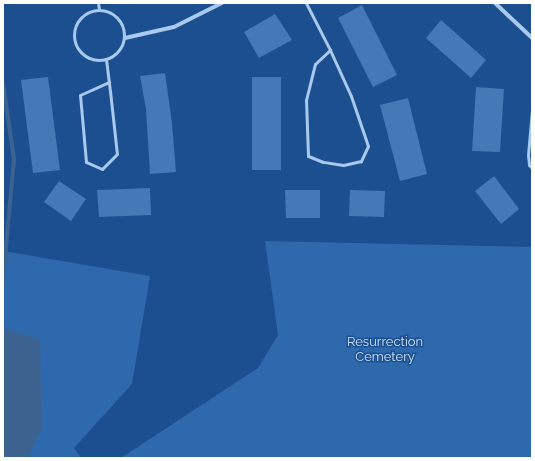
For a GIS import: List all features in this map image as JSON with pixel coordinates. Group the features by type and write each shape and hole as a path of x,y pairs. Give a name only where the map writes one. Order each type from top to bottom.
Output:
{"street":[{"path":"124,38 174,27 222,3"},
{"path":"495,3 532,38"}],"lane":[{"path":"98,3 99,9"},
{"path":"306,3 330,50 351,96 368,146 361,161 343,165 323,162 308,156 306,100 315,64 330,50"},
{"path":"99,9 115,15 124,29 124,38 119,51 106,59 98,60 82,54 74,38 77,22 90,11 99,9"},
{"path":"106,59 109,82 117,154 102,169 86,162 80,95 109,82"},
{"path":"532,110 528,155 529,165 532,168"}],"green space":[{"name":"Resurrection Cemetery","path":"265,241 532,247 532,458 121,458 258,368 278,335"},
{"path":"3,251 150,276 132,384 74,448 81,458 3,458"}],"shaded area":[{"path":"3,328 40,340 42,427 28,458 3,458"}],"building":[{"path":"362,5 397,75 373,87 338,18"},
{"path":"275,14 292,40 259,58 244,32"},
{"path":"441,20 486,60 471,78 426,38"},
{"path":"165,73 172,123 176,172 150,174 146,109 140,76"},
{"path":"48,77 60,170 33,173 21,80"},
{"path":"252,77 281,77 281,170 252,170"},
{"path":"476,87 504,89 500,152 472,151"},
{"path":"408,98 427,174 400,181 380,105"},
{"path":"494,176 519,209 501,224 475,191"},
{"path":"59,181 86,199 71,221 44,202"},
{"path":"150,188 151,215 99,217 97,190"},
{"path":"285,190 320,190 320,218 286,218"},
{"path":"350,190 385,191 384,217 349,216"}],"waterway":[{"path":"3,83 14,159 3,281"}]}
